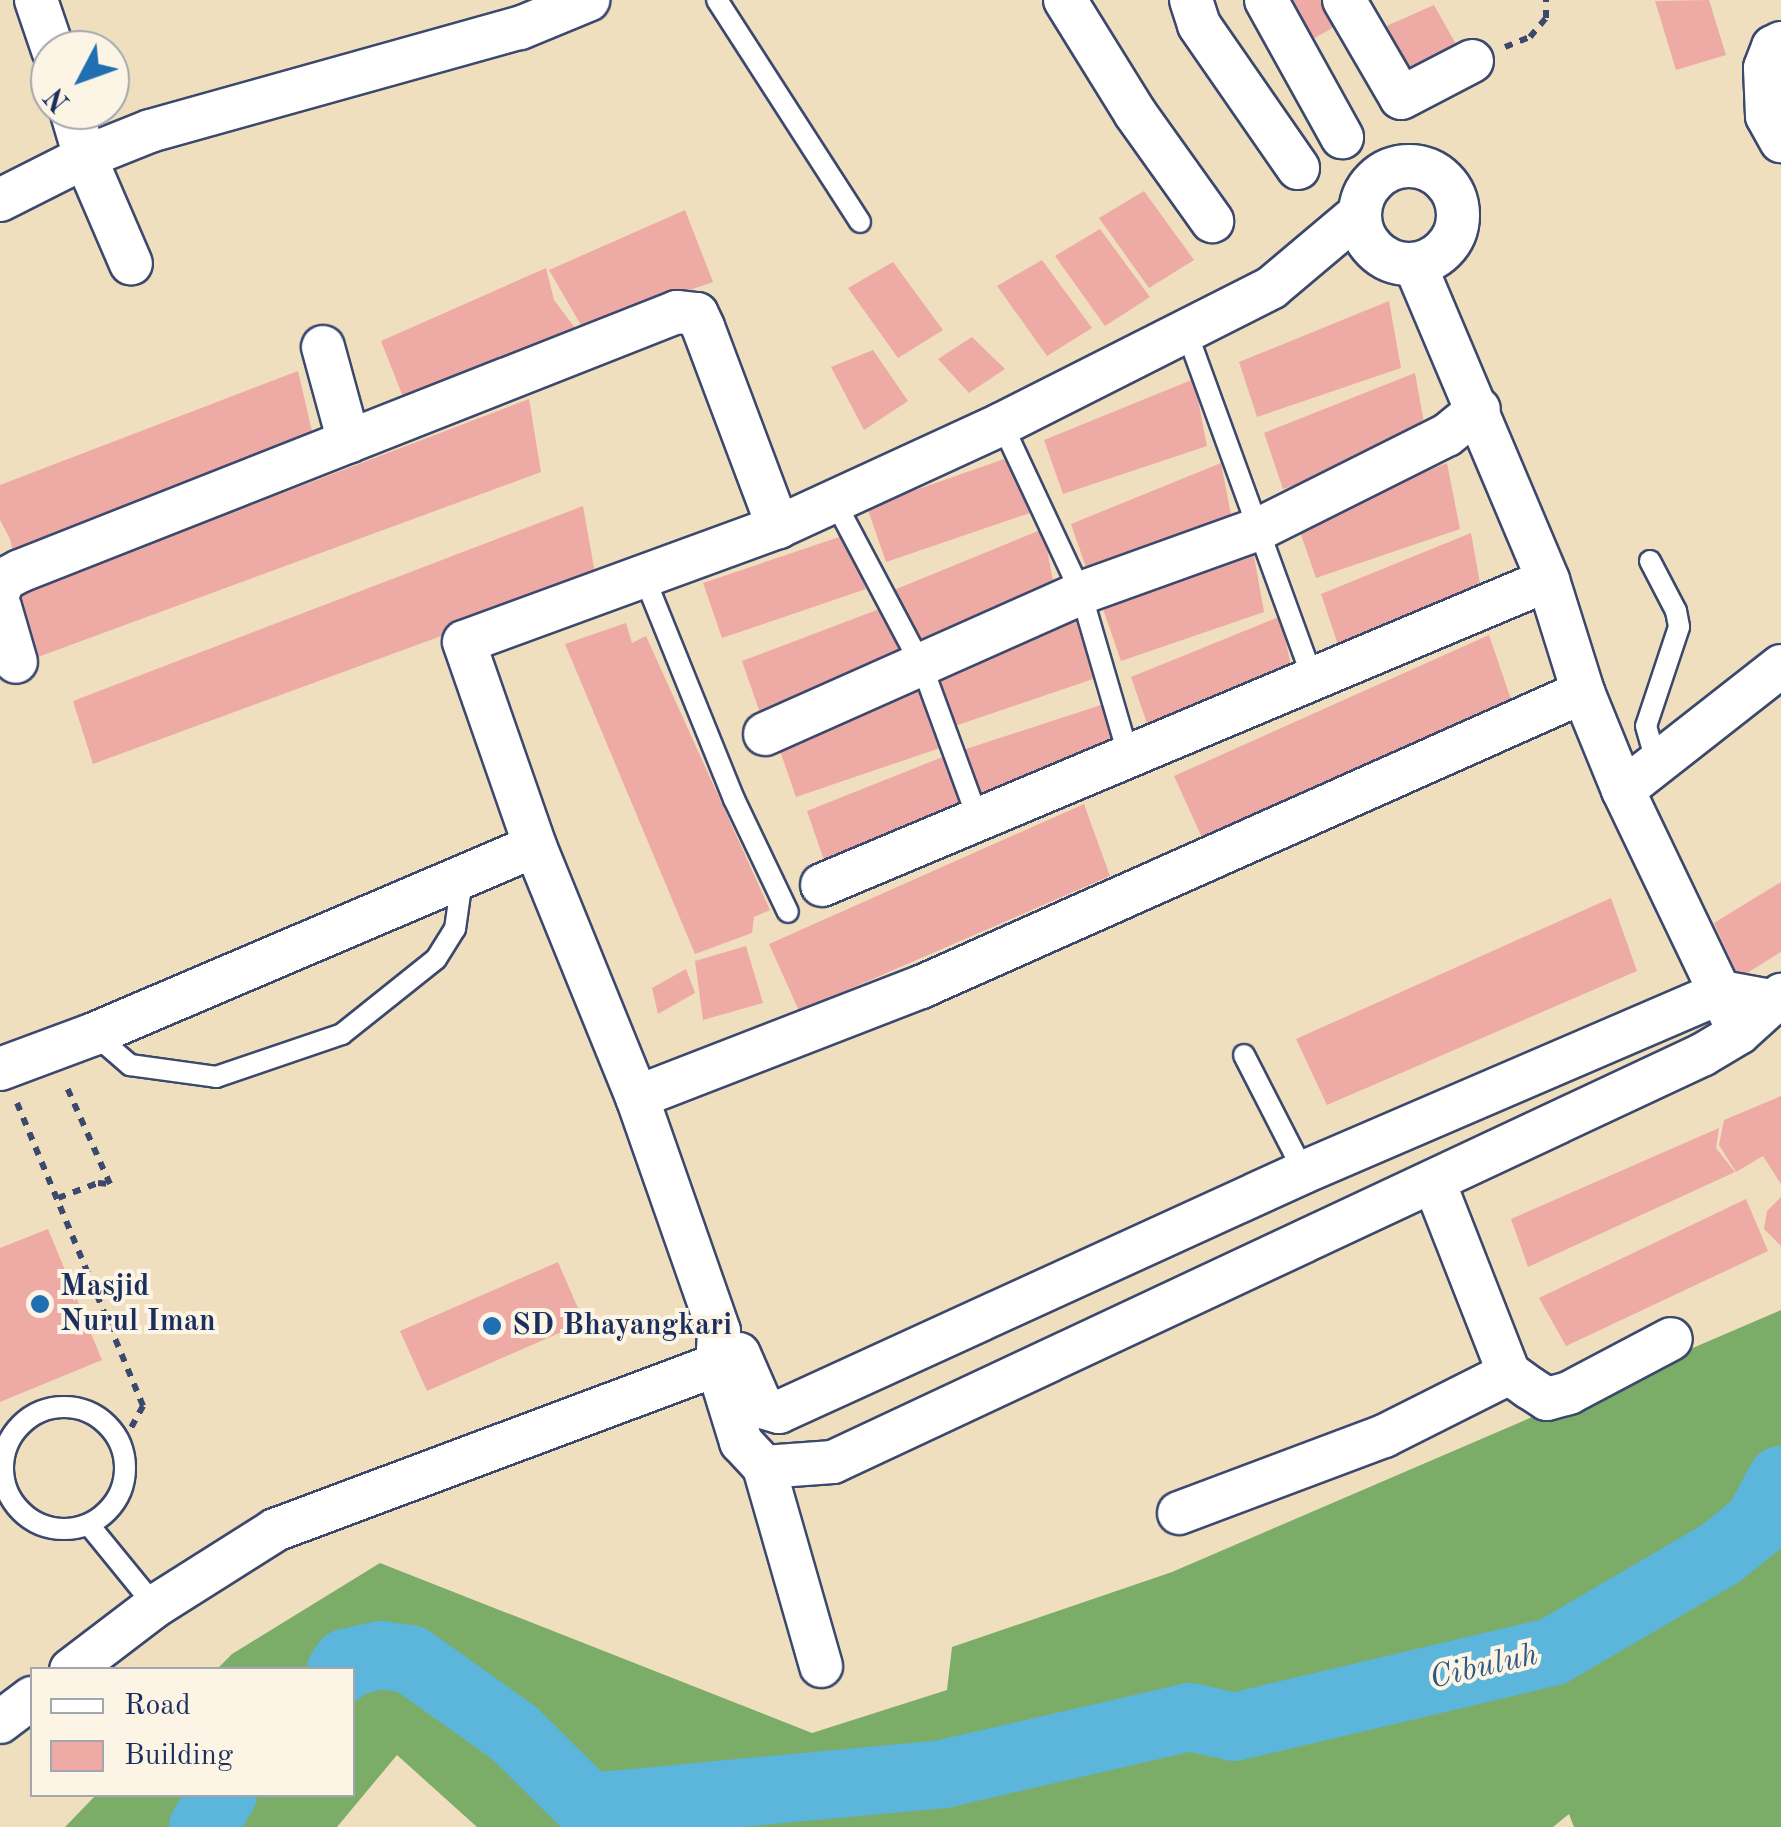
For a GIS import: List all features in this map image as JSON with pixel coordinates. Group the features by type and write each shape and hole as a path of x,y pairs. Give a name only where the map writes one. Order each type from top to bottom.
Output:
{"street":[{"path":"36,0 46,30"},
{"path":"0,200 85,157 150,131 520,28 588,0"},
{"path":"1065,0 1136,113 1212,221"},
{"path":"1191,0 1199,25 1298,168"},
{"path":"1266,0 1342,138"},
{"path":"1344,0 1402,98 1472,62"},
{"path":"1781,43 1774,47 1765,68 1767,116 1781,141"},
{"path":"77,130 132,264"},
{"path":"821,1666 764,1467 742,1442 725,1350 636,1097 536,846 464,642 778,527 1187,333 1271,288 1360,213 1374,179 1391,169 1427,169 1443,180 1454,194 1456,232 1432,260 1415,265 1394,262 1375,252 1363,234 1360,213"},
{"path":"1415,265 1548,580 1583,692 1623,790 1738,1033"},
{"path":"0,589 4,580 20,571 677,312 697,314 778,527"},
{"path":"323,347 349,442"},
{"path":"765,734 1081,593 1259,530 1447,435 1479,409"},
{"path":"822,885 1548,580"},
{"path":"0,607 16,662"},
{"path":"1623,790 1781,666"},
{"path":"636,1097 921,987 1583,692"},
{"path":"0,1069 94,1034 536,846"},
{"path":"725,1350 762,1407 779,1412 1304,1172 1721,992 1776,998"},
{"path":"764,1467 834,1462 1702,1055 1738,1033 1776,998"},
{"path":"1434,1182 1510,1372 1547,1399 1569,1393 1671,1339"},
{"path":"74,1667 156,1606 274,1530 725,1350"},
{"path":"1179,1513 1384,1436 1510,1372"},
{"path":"0,1722 30,1700"}],"lane":[{"path":"717,0 860,222"},
{"path":"1187,333 1312,676"},
{"path":"1002,424 1081,593 1128,757"},
{"path":"835,502 922,666 979,822"},
{"path":"1650,561 1676,611 1679,627 1646,726 1657,764"},
{"path":"643,574 734,799 788,912"},
{"path":"94,1034 130,1065 216,1076 342,1034 436,960 455,928 462,880"},
{"path":"1244,1054 1304,1172"},
{"path":"73,1407 102,1419 122,1446 126,1477 114,1505 89,1525 57,1530 27,1518 7,1492 2,1460 15,1430 40,1410 73,1407"},
{"path":"89,1525 156,1606"}],"path":[{"path":"1472,62 1530,37 1546,18 1546,0"},
{"path":"49,1089 65,1082 110,1184 98,1183 58,1198"},
{"path":"33,1096 17,1102 143,1406 122,1446"}],"green space":[{"path":"1781,1310 1781,1827 1574,1827 1569,1814 1553,1827 477,1827 397,1755 337,1827 65,1827 94,1797 355,1797 355,1667 219,1667 232,1654 380,1563 812,1733 947,1690 952,1647 1172,1572"}],"building":[{"path":"1277,0 1338,0 1348,19 1306,43"},
{"path":"1709,0 1726,55 1676,70 1655,1"},
{"path":"1434,5 1462,55 1411,91 1375,31"},
{"path":"1144,191 1194,260 1149,288 1099,218"},
{"path":"685,210 713,282 582,327 549,270"},
{"path":"1100,229 1150,297 1105,326 1055,256"},
{"path":"1042,260 1092,328 1047,356 997,286"},
{"path":"893,262 943,330 898,358 848,288"},
{"path":"546,268 554,300 581,336 405,402 381,341"},
{"path":"1389,301 1401,368 1257,417 1239,362"},
{"path":"972,337 1005,369 969,393 938,359"},
{"path":"873,350 908,401 864,430 831,367"},
{"path":"298,371 315,444 15,561 0,520 0,485"},
{"path":"1415,373 1427,439 1283,489 1264,433"},
{"path":"1194,379 1207,446 1063,494 1044,440"},
{"path":"529,399 541,472 38,657 18,594"},
{"path":"1007,458 1030,513 886,562 867,507"},
{"path":"1221,463 1234,530 1090,579 1071,524"},
{"path":"1447,463 1460,529 1316,578 1297,523"},
{"path":"583,506 596,579 93,764 73,701"},
{"path":"1043,529 1056,596 912,645 894,590"},
{"path":"1471,533 1483,600 1339,648 1321,594"},
{"path":"845,535 866,589 722,638 703,583"},
{"path":"1252,545 1264,612 1121,661 1102,606"},
{"path":"882,608 905,666 761,716 742,661"},
{"path":"1080,612 1093,679 949,728 930,673"},
{"path":"1281,616 1294,682 1150,732 1131,677"},
{"path":"626,623 632,643 646,636 770,910 754,917 752,933 695,954 565,644"},
{"path":"1489,635 1514,708 1204,842 1174,776"},
{"path":"927,682 940,748 796,797 777,742"},
{"path":"1107,703 1120,752 979,806 960,751"},
{"path":"950,754 965,811 826,866 807,811"},
{"path":"1084,804 1110,876 799,1011 769,944"},
{"path":"1781,882 1781,952 1739,978 1714,923"},
{"path":"1611,898 1637,971 1327,1105 1296,1039"},
{"path":"746,946 763,1003 703,1020 695,961"},
{"path":"686,969 695,993 658,1014 652,988"},
{"path":"1781,1096 1781,1184 1763,1156 1736,1172 1719,1145 1724,1120"},
{"path":"1719,1128 1716,1148 1735,1172 1528,1267 1511,1219"},
{"path":"1781,1197 1781,1246 1764,1229 1767,1211"},
{"path":"1746,1199 1768,1251 1566,1346 1539,1298"},
{"name":"Masjid Nurul Iman","path":"48,1229 102,1360 0,1402 0,1248"},
{"name":"SD Bhayangkari","path":"558,1262 584,1322 427,1391 400,1331"}],"waterway":[{"name":"Cibuluh","path":"343,1667 380,1655 410,1659 514,1733 589,1807 943,1774 1190,1717 1234,1727 1552,1652 1720,1554 1758,1523 1781,1480"},
{"path":"203,1827 221,1797"}],"place":[{"name":"Masjid Nurul Iman","path":"40,1304"},
{"name":"SD Bhayangkari","path":"492,1326"}]}
